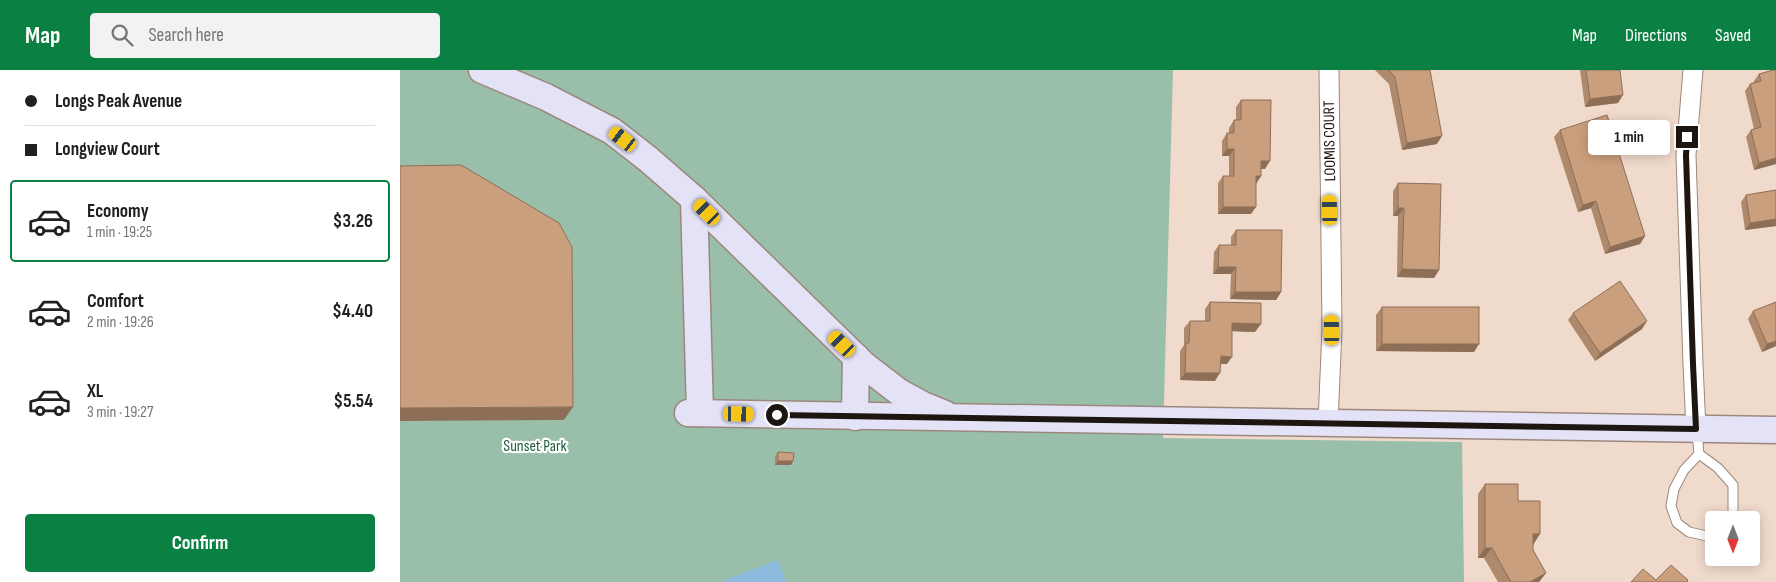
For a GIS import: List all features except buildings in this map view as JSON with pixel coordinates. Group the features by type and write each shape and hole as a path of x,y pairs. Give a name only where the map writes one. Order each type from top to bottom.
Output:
{"street":[{"path":"482,70 546,97 600,124 648,159 694,199 856,357 880,378 899,392 923,405 954,418"},
{"name":"LOOMIS COURT","path":"1328,423 1332,330 1329,70"},
{"path":"1693,70 1686,155 1693,364 1698,442"},
{"path":"694,199 694,413 1328,423 1698,442 1776,430"},
{"path":"855,416 856,357"}],"lane":[{"path":"1705,536 1689,532 1677,523 1671,506 1674,490 1698,442 1733,485 1733,511"}],"green space":[{"name":"Sunset Park","path":"400,70 1173,70 1163,438 1462,442 1464,582 400,582"}],"water":[{"path":"778,560 786,582 723,582 725,580"}],"route":[{"path":"777,415 1696,429 1686,155 1687,137"}]}
